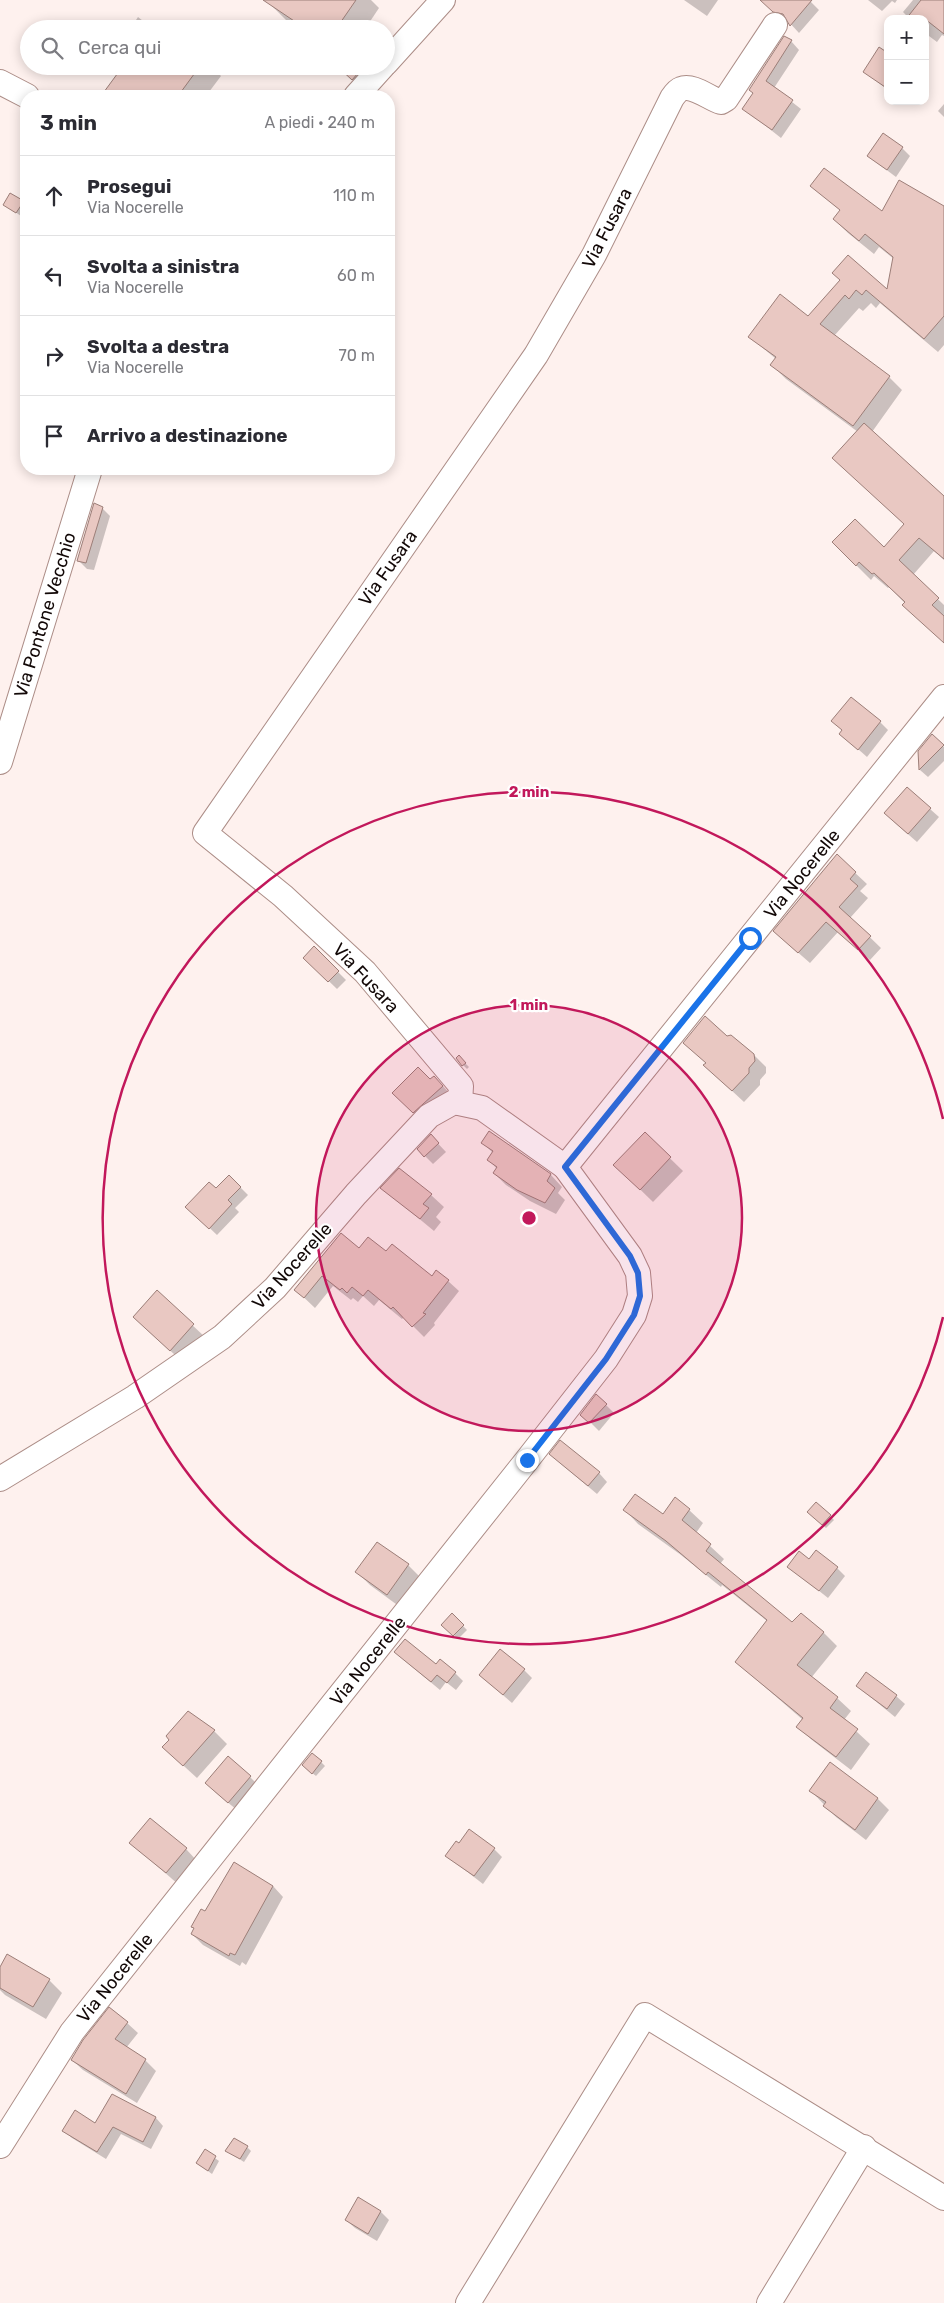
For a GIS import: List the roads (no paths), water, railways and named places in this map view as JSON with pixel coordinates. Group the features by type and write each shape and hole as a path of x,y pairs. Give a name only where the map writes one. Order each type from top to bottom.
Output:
{"street":[{"path":"395,53 443,0"},
{"name":"Via Fusara","path":"460,1103 461,1086 365,972 283,896 205,833 536,355 594,255 672,98 682,89 691,88 713,100 721,102 755,57 775,25"},
{"path":"361,90 375,75"},
{"path":"0,82 20,93"},
{"name":"Via Pontone Vecchio","path":"0,762 88,475"},
{"name":"Via Nocerelle","path":"565,1167 944,697"},
{"name":"Via Nocerelle","path":"0,1479 135,1397 222,1337 275,1288 356,1194 429,1116 454,1102 482,1108 565,1167 630,1256 638,1273 640,1296 634,1315 606,1359 72,2032 0,2146"},
{"path":"468,2303 645,2015 864,2147 944,2198"},
{"path":"769,2303 864,2147"}]}
